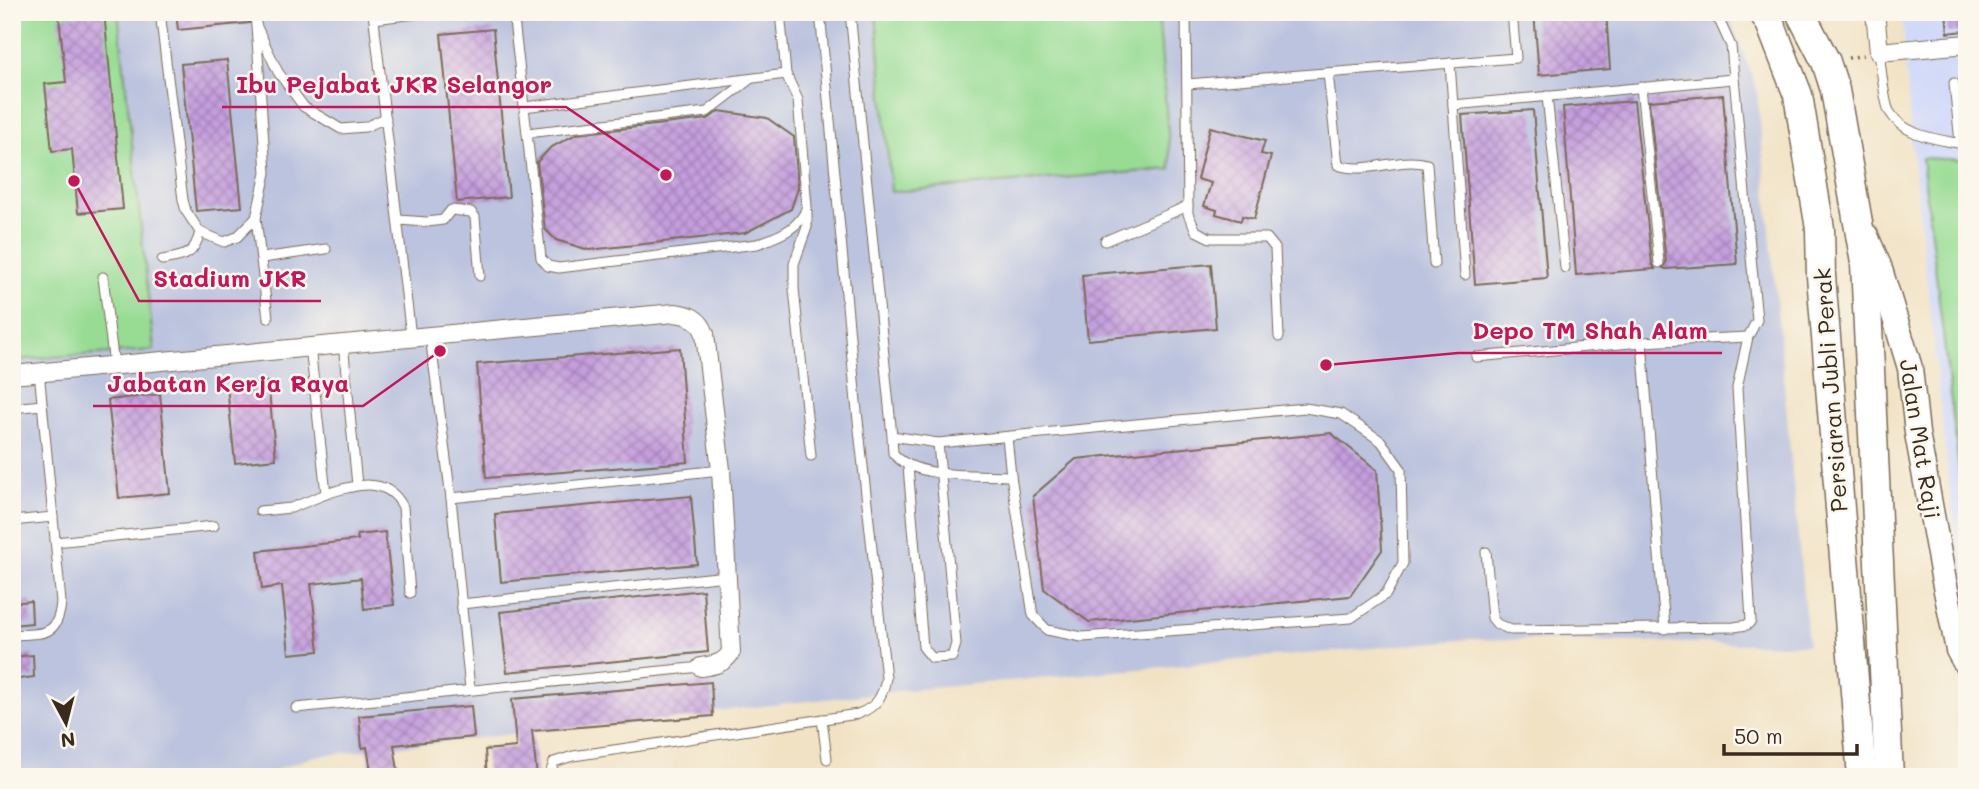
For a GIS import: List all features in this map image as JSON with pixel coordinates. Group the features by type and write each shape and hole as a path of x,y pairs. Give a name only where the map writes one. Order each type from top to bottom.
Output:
{"main road":[{"name":"Persiaran Jubli Perak","path":"1763,12 1798,95 1820,229 1822,290 1862,777"},
{"name":"Persiaran Jubli Perak","path":"1800,12 1826,62 1835,90 1865,263 1889,777"},
{"path":"1820,229 1829,221 1835,210 1850,170"}],"street":[{"path":"1875,12 1878,52 1967,44"},
{"name":"Jalan Mat Raji","path":"1857,216 1879,266 1910,368 1917,433 1942,576 1958,650 1967,666"},
{"path":"12,375 429,335 687,314 701,324 705,334 721,470 731,652 726,660 701,667"},
{"path":"1869,357 1884,350 1894,353 1910,368"}],"lane":[{"path":"160,12 186,211 200,232 224,242 237,237 256,218"},
{"path":"255,12 266,173 256,218 268,318"},
{"path":"411,337 374,16 431,12"},
{"path":"513,12 541,258 548,266 559,268 757,244 782,235 800,222 807,207"},
{"path":"779,12 786,74 798,100 807,207 807,227 794,264 794,289 811,456"},
{"path":"549,777 554,762 573,756 858,714 869,710 884,692 886,678 855,388 820,12"},
{"path":"850,12 893,453 908,466 941,473 1011,475"},
{"path":"1186,12 1188,214 1196,230 1210,238 1267,238 1275,248 1279,337"},
{"path":"1187,84 1516,58 1512,12"},
{"path":"1486,552 1492,618 1497,624 1511,630 1734,627 1747,625 1751,621 1737,388 1748,337 1757,320 1731,46 1720,22 1712,12"},
{"path":"256,25 278,72 304,107 341,129 365,127 386,118"},
{"path":"1878,52 1888,110 1903,127 1920,135 1964,144 1954,83"},
{"path":"1450,63 1465,275"},
{"path":"1328,73 1338,165 1357,168 1415,162 1427,164 1434,264"},
{"path":"524,107 786,74"},
{"path":"527,133 707,112 750,79"},
{"path":"1453,105 1733,79"},
{"path":"1642,87 1659,263"},
{"path":"1547,96 1565,268"},
{"path":"1105,241 1188,206"},
{"path":"398,220 427,222 443,220 452,210 471,212 475,217 480,276"},
{"path":"162,260 190,253 197,245 200,232"},
{"path":"262,258 326,249"},
{"path":"103,277 114,365"},
{"path":"429,335 451,498 470,689"},
{"path":"1476,357 1642,342 1748,337"},
{"path":"1642,342 1665,629"},
{"path":"343,343 357,485"},
{"path":"310,346 326,494"},
{"path":"12,635 45,633 55,627 60,617 61,602 39,372"},
{"path":"12,408 42,405"},
{"path":"892,436 938,443 1305,408 1341,414 1381,442 1401,469 1403,563 1387,594 1351,618 1082,638 1047,629 1033,615 1007,437"},
{"path":"908,466 923,647 932,658 952,657 956,644 938,443"},
{"path":"451,498 721,470"},
{"path":"260,511 292,508 357,485 387,488 397,496 402,508 410,593"},
{"path":"12,521 53,517"},
{"path":"55,542 214,526"},
{"path":"461,604 727,576"},
{"path":"296,708 701,667"},
{"path":"822,719 827,759"}],"path":[{"path":"1826,62 1878,52"}],"shaded area":[{"path":"12,12 1724,12 1731,20 1757,90 1808,645 1470,639 898,691 315,756 257,777 12,777"},
{"path":"1902,12 1967,12 1967,648 1911,137"}],"green space":[{"path":"12,12 118,12 154,350 12,360"},
{"path":"876,12 1158,12 1171,169 891,192"},
{"path":"1922,158 1967,160 1967,535"}],"building":[{"path":"104,12 123,209 78,213 72,149 52,151 45,84 66,82 59,17"},
{"path":"176,12 248,12 249,23 178,30"},
{"path":"1534,12 1606,12 1610,69 1539,75"},
{"path":"1946,12 1962,12 1964,31 1948,33"},
{"path":"493,29 509,197 457,202 441,34"},
{"path":"227,60 242,207 196,211 181,64"},
{"path":"1723,95 1737,264 1663,268 1666,262 1649,101"},
{"path":"1634,101 1652,264 1655,269 1576,275 1563,107"},
{"path":"1533,110 1547,278 1475,284 1462,115"},
{"path":"719,111 767,118 794,137 798,188 791,209 745,233 589,250 556,240 545,229 537,162 550,148 576,134 708,119"},
{"path":"1210,127 1265,141 1261,154 1271,156 1254,219 1242,216 1241,221 1216,214 1217,210 1204,206 1211,183 1197,179"},
{"path":"1211,264 1216,328 1088,340 1082,275"},
{"path":"680,348 688,462 486,478 477,364"},
{"path":"268,382 276,459 235,463 227,386"},
{"path":"160,394 170,493 119,498 108,400"},
{"path":"1331,433 1377,470 1382,550 1350,596 1089,622 1044,589 1033,496 1076,459"},
{"path":"691,496 697,564 501,582 495,514"},
{"path":"385,532 394,605 364,609 361,578 311,584 319,651 289,654 282,586 262,589 258,551 358,540 357,535"},
{"path":"703,590 708,652 507,672 500,612"},
{"path":"31,601 32,623 12,625 12,603"},
{"path":"33,655 34,677 12,680 12,657"},
{"path":"711,682 713,716 532,731 537,777 487,777 485,750 516,747 512,699"},
{"path":"471,706 474,737 394,745 399,777 372,777 367,747 362,748 359,716"}],"waterway":[{"path":"690,777 762,768 775,777"}],"place":[{"name":"Ibu Pejabat JKR Selangor","path":"666,175"},
{"name":"Stadium JKR","path":"74,181"},
{"name":"Jabatan Kerja Raya","path":"440,351"},
{"name":"Depo TM Shah Alam","path":"1326,365"}]}
